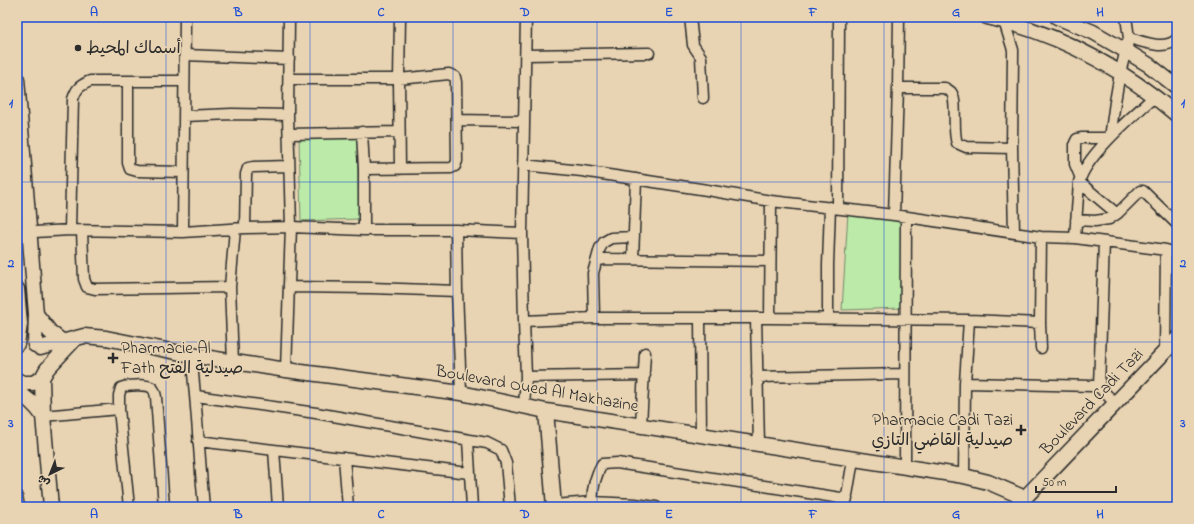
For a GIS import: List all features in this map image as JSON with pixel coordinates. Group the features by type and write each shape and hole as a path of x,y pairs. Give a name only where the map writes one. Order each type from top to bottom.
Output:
{"street":[{"path":"182,232 185,17"},
{"path":"286,370 290,227 288,115 289,17"},
{"path":"400,17 400,168"},
{"path":"524,407 526,377 522,232 526,17"},
{"path":"690,17 693,45 701,56 703,98"},
{"path":"828,319 828,265 834,208 839,17"},
{"path":"894,215 899,17"},
{"path":"987,17 1030,29 1054,38 1092,56 1155,96 1177,115"},
{"path":"1057,17 1128,45 1149,65 1177,87"},
{"path":"1110,138 1120,73 1128,45 1126,17"},
{"path":"1004,21 1013,50 1012,148 1014,232"},
{"path":"1128,45 1147,43 1164,45 1171,44 1177,39"},
{"path":"526,55 649,53"},
{"path":"185,55 289,60"},
{"path":"288,79 399,79 449,74 455,77 458,120 457,161 455,166 451,168 364,169"},
{"path":"17,79 24,232 36,314 38,347 45,354 48,361 45,374 43,416 52,507"},
{"path":"70,230 73,99 76,91 80,86 90,81 184,81"},
{"path":"128,81 128,163 130,169 137,171 183,172"},
{"path":"898,88 945,88 951,91 953,97 954,134 957,143 966,147 1012,148"},
{"path":"1080,179 1092,159 1110,138 1155,96"},
{"path":"184,116 232,114 288,115"},
{"path":"458,120 523,121"},
{"path":"362,132 364,169 364,230"},
{"path":"289,134 399,132"},
{"path":"1075,238 1080,179 1075,164 1075,142 1077,139 1081,138 1110,138"},
{"path":"523,165 582,171 771,201 894,215 1041,237 1075,238 1166,250 1177,253"},
{"path":"233,362 230,287 240,229 246,174 248,168 289,166"},
{"path":"633,259 636,179"},
{"path":"1080,179 1116,213 1118,213"},
{"path":"1076,220 1095,221 1110,219 1142,190 1177,224"},
{"path":"770,318 771,201"},
{"path":"905,467 906,217"},
{"path":"24,232 70,230 182,232 290,227 364,230 522,232"},
{"path":"456,230 461,393"},
{"path":"82,231 84,279 87,287 95,289 230,287"},
{"path":"594,318 593,273 600,248 604,242 611,238 634,237"},
{"path":"1041,237 1041,348"},
{"path":"1098,387 1104,242"},
{"path":"1165,352 1166,250"},
{"path":"596,262 605,259 770,261"},
{"path":"289,287 457,291"},
{"path":"17,290 20,324 17,345"},
{"path":"36,314 50,332 69,340 45,374 33,383 19,387 24,396 30,400 43,416"},
{"path":"524,321 594,318 770,318 1040,322"},
{"path":"700,318 701,436"},
{"path":"756,318 759,445"},
{"path":"964,476 965,383 969,320"},
{"name":"Boulevard Oued Al Makhazine","path":"17,345 26,344 38,347 93,336 233,362 461,393 546,412 641,425 701,436 964,476 988,482 1020,502"},
{"name":"Boulevard Cadi Tazi","path":"1020,502 1177,339"},
{"path":"641,425 645,353"},
{"path":"191,355 196,396 198,441 204,507"},
{"path":"757,377 905,374"},
{"path":"526,377 644,375"},
{"path":"965,383 1093,386 1103,390 1115,403"},
{"path":"129,507 119,409 119,391 123,387 148,386 154,390 156,397 164,507"},
{"path":"196,396 316,413 487,443 501,450 506,463 510,507"},
{"path":"43,416 119,409"},
{"path":"546,412 554,506 592,504 656,507"},
{"path":"468,440 472,507"},
{"path":"198,441 469,474"},
{"path":"274,450 278,507"},
{"path":"344,458 348,507"},
{"path":"592,504 595,478 602,464 612,464 846,503 853,460"},
{"path":"17,496 19,507"}],"green space":[{"path":"357,136 359,219 301,221 299,138"},
{"path":"848,213 905,221 903,308 842,310"}],"place":[{"name":"أسماك المحيط","path":"78,48"},
{"name":"Pharmacie Al Fath صيدلية الفتح","path":"113,358"},
{"name":"Pharmacie Cadi Tazi صيدلية القاضي التازي","path":"1021,430"}]}
